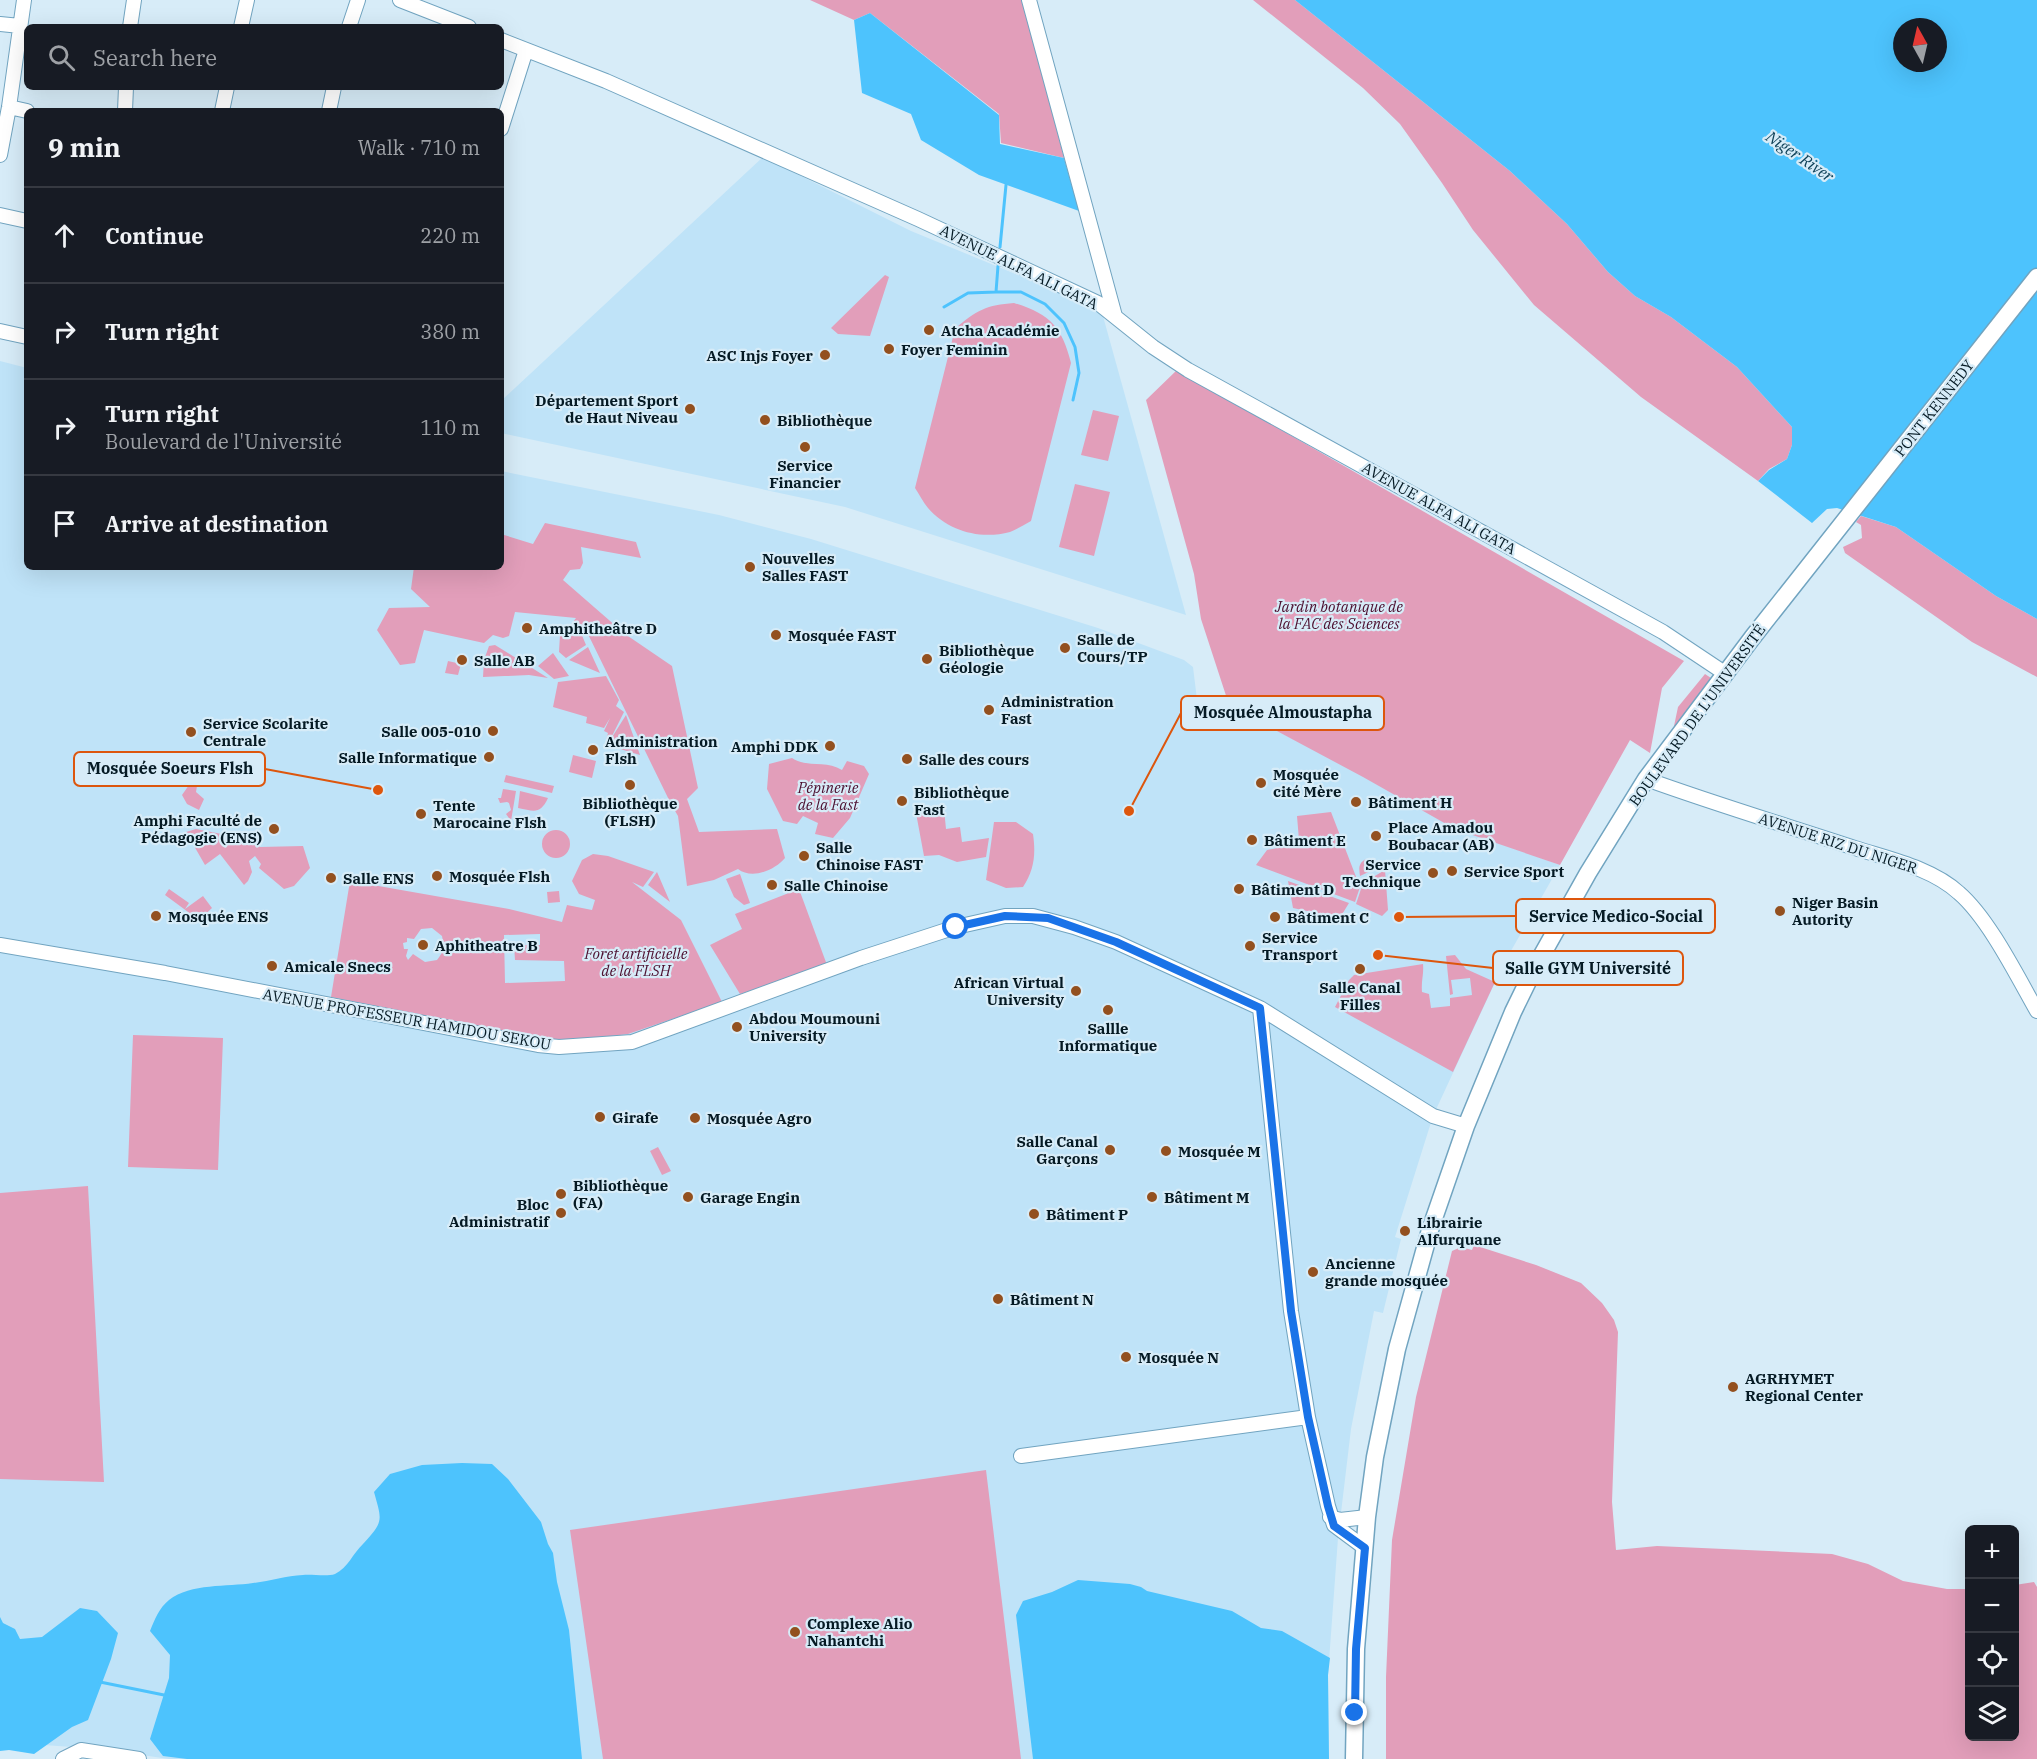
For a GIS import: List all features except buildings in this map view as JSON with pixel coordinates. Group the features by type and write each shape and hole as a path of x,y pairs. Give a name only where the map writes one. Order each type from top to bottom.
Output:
{"main road":[{"name":"PONT KENNEDY","path":"1831,540 2037,276"},
{"name":"BOULEVARD DE L'UNIVERSITÉ","path":"1354,1759 1356,1649 1367,1517 1375,1457 1397,1349 1430,1230 1466,1126 1513,1012 1533,971 1588,873 1646,779 1686,723 1831,540"}],"street":[{"path":"0,155 24,0"},
{"path":"130,24 134,0"},
{"path":"242,24 247,0"},
{"path":"350,24 358,0"},
{"path":"400,0 461,24"},
{"path":"1029,0 1115,316"},
{"path":"0,24 20,26"},
{"name":"AVENUE ALFA ALI GATA","path":"504,41 606,81 918,219 1098,303 1153,347 1188,370 1664,632 1726,674"},
{"path":"504,120 526,50"},
{"path":"125,108 126,90"},
{"path":"223,108 226,90"},
{"path":"330,108 333,90"},
{"path":"9,107 24,110"},
{"path":"0,215 24,220"},
{"path":"0,331 24,336"},
{"name":"AVENUE RIZ DU NIGER","path":"1646,779 1928,873 1959,892 1977,914 1997,942 2037,1011"},
{"name":"AVENUE PROFESSEUR HAMIDOU SEKOU","path":"0,945 165,973 538,1045 559,1047 632,1042 861,958 956,927 1005,916 1033,916 1116,942 1260,1008 1433,1116 1466,1126"},
{"path":"1260,1008 1291,1311 1308,1417 1330,1517 1334,1526 1365,1548"},
{"path":"1021,1456 1308,1417"},
{"path":"1330,1517 1340,1520 1367,1517"},
{"path":"63,1759 81,1750 140,1759"}],"shaded area":[{"path":"763,157 911,231 1101,309 1186,615 845,507 504,434 504,398"},
{"name":"Abdou Moumouni University","path":"0,361 24,367 24,570 504,570 504,472 719,515 811,539 1098,628 1184,660 1193,667 1199,716 1233,717 1275,730 1491,840 1560,865 1504,963 1433,1116 1395,1237 1401,1239 1383,1313 1374,1311 1351,1429 1338,1538 1328,1675 1329,1759 169,1759 101,1749 0,1740"}],"green space":[{"path":"810,0 1023,0 1064,158 1001,143 999,114 870,13 854,20"},
{"path":"1253,0 1295,0 1510,171 1567,224 1608,272 1635,296 1671,317 1737,367 1792,427 1792,445 1787,459 1769,469 1758,481 1641,397 1534,305 1473,230 1400,124 1363,88"},
{"path":"885,275 889,277 870,336 838,334 831,328"},
{"path":"1014,303 1037,312 1053,324 1059,331 1071,363 1031,521 1010,532 999,534 965,532 936,516 926,506 915,488 955,329 982,310 996,305"},
{"name":"Jardin botanique de la FAC des Sciences","path":"1177,370 1684,661 1662,688 1650,753 1630,740 1560,865 1455,829 1275,730 1233,717 1201,619 1194,574 1146,400"},
{"path":"1093,410 1119,416 1108,461 1081,455"},
{"path":"1075,484 1110,492 1094,556 1059,547"},
{"path":"1861,516 1896,527 1996,596 2037,619 2037,677 1972,642 1845,553 1843,547 1862,538 1861,525 1856,522"},
{"path":"545,523 636,542 641,558 581,547 583,563 580,569 570,570 563,580 625,634 672,666 698,788 687,799 699,832 777,829 785,858 781,862 769,870 756,874 738,869 714,880 687,886 678,816 585,628 570,626 576,618 515,612 509,636 503,638 493,635 484,643 424,630 415,663 400,665 377,630 389,608 430,607 411,589 414,570 504,570 504,535 533,544"},
{"path":"581,633 586,645 566,658 559,652 560,635"},
{"path":"495,645 548,678 529,675 483,677 484,660 489,646"},
{"path":"588,647 600,673 569,660"},
{"path":"553,653 569,676 554,679 538,666"},
{"path":"448,661 461,664 458,675 445,673"},
{"path":"1705,674 1714,680 1676,727 1674,726 1678,707"},
{"path":"606,676 619,700 616,706 624,712 609,742 626,715 640,755 607,745 604,748 608,733 604,731 610,718 604,728 586,723 587,717 553,707 558,682"},
{"path":"573,755 596,761 592,778 569,772"},
{"name":"Pépinerie de la Fast","path":"792,758 804,763 830,765 842,770 847,761 864,766 869,774 850,818 833,838 815,834 818,823 803,816 797,824 783,821 767,789 769,764"},
{"path":"506,775 554,786 552,793 504,782"},
{"path":"189,785 197,786 196,792 204,799 199,810 187,804 182,795"},
{"path":"503,789 516,791 511,821 506,814 511,810 509,803 500,803 498,798 501,798"},
{"path":"520,791 548,798 542,807 536,810 518,808"},
{"path":"944,809 946,829 960,827 962,842 989,838 986,857 957,862 939,855 924,856 916,813"},
{"path":"1331,812 1360,887 1355,902 1256,865 1267,850 1298,844 1297,816"},
{"path":"994,822 1016,822 1033,834 1033,862 1023,887 1006,888 986,880"},
{"path":"196,829 257,841 260,847 303,846 310,868 294,886 284,889 259,868 261,864 255,856 249,861 252,872 244,885 220,854 205,865 186,832"},
{"path":"556,830 566,834 570,844 566,854 556,858 546,854 542,844 546,834"},
{"name":"Foret artificielle de la FLSH","path":"593,854 608,856 654,872 643,887 632,882 681,920 722,1002 628,1034 568,1041 538,1038 331,997 350,881 509,909 562,922 567,905 592,910 595,900 579,894 572,881 582,860","holes":["432,928 442,936 443,940 442,951 437,960 425,962 413,954 408,960 406,956 408,949 404,949 403,943 407,942 407,938 414,939 421,929","540,934 540,945 514,945 515,960 564,961 565,981 505,983 504,935"]},
{"path":"1366,859 1382,863 1379,867 1360,876 1360,864"},
{"path":"1385,870 1388,910 1382,916 1356,904 1363,883"},
{"path":"657,872 670,902 648,885"},
{"path":"740,874 750,903 744,905 734,897 726,879"},
{"path":"1288,881 1349,903 1338,921 1321,914 1293,908"},
{"path":"169,889 189,903 185,909 203,896 212,908 199,920 165,895"},
{"path":"799,889 827,965 740,994 710,945 742,929 735,914"},
{"path":"559,891 560,902 548,903 547,892"},
{"path":"1455,955 1466,969 1495,982 1453,1072 1335,1007 1354,975 1423,964 1422,992 1429,994 1431,1008 1450,1006 1450,998 1472,995 1470,978 1451,980 1453,994 1450,995 1446,956"},
{"path":"133,1035 223,1038 218,1170 128,1167"},
{"path":"658,1147 671,1171 662,1175 650,1151"},
{"path":"88,1186 104,1482 0,1479 0,1193"},
{"path":"1474,1245 1536,1265 1581,1283 1602,1303 1614,1320 1618,1332 1612,1502 1616,1550 1657,1546 1832,1554 1868,1564 1903,1581 1947,1589 1965,1589 1965,1741 2019,1741 2019,1584 2034,1582 2037,1587 2037,1759 1386,1759 1386,1677 1392,1540 1416,1397 1452,1251 1461,1247 1472,1250"},
{"name":"Complexe Alio Nahantchi","path":"986,1470 1021,1759 603,1759 570,1530"}],"water":[{"name":"Niger River","path":"1295,0 2037,0 2037,619 1996,596 1896,527 1837,508 1827,509 1812,523 1758,481 1769,470 1787,459 1792,445 1792,427 1737,367 1671,317 1635,296 1608,272 1567,224 1510,171"},
{"path":"870,13 999,115 1000,144 1064,158 1079,211 979,175 921,140 911,114 862,93 854,20"},
{"path":"492,1464 508,1479 541,1522 553,1553 557,1582 569,1630 582,1759 187,1759 163,1756 150,1739 169,1678 170,1655 150,1631 158,1614 169,1600 198,1588 297,1576 335,1574 347,1564 378,1525 380,1515 374,1492 390,1474 422,1465"},
{"path":"1078,1580 1130,1584 1147,1591 1232,1611 1261,1628 1282,1631 1330,1658 1328,1675 1329,1759 1033,1759 1016,1615 1023,1601 1052,1592"},
{"path":"80,1608 97,1611 118,1633 111,1659 88,1720 72,1727 34,1754 0,1751 0,1617 3,1623 15,1629 20,1639 42,1637"}],"waterway":[{"path":"1000,247 1006,185"},
{"path":"996,292 998,266"},
{"path":"944,307 968,293 996,292 1021,292 1045,304 1064,323 1075,347 1079,373 1073,400"},
{"path":"100,1682 164,1695"}],"place":[{"name":"Atcha Académie","path":"929,330"},
{"name":"Foyer Feminin","path":"889,349"},
{"name":"ASC Injs Foyer","path":"825,355"},
{"name":"Département Sport de Haut Niveau","path":"690,409"},
{"name":"Bibliothèque","path":"765,420"},
{"name":"Service Financier","path":"805,447"},
{"name":"Nouvelles Salles FAST","path":"750,567"},
{"name":"Amphitheâtre D","path":"527,628"},
{"name":"Mosquée FAST","path":"776,635"},
{"name":"Salle de Cours/TP","path":"1065,648"},
{"name":"Bibliothèque Géologie","path":"927,659"},
{"name":"Salle AB","path":"462,660"},
{"name":"Administration Fast","path":"989,710"},
{"name":"Salle 005-010","path":"493,731"},
{"name":"Service Scolarite Centrale","path":"191,732"},
{"name":"Amphi DDK","path":"830,746"},
{"name":"Administration Flsh","path":"593,750"},
{"name":"Salle Informatique","path":"489,757"},
{"name":"Salle des cours","path":"907,759"},
{"name":"Mosquée cité Mère","path":"1261,783"},
{"name":"Bibliothèque (FLSH)","path":"630,785"},
{"name":"Mosquée Soeurs Flsh","path":"378,790"},
{"name":"Bibliothèque Fast","path":"902,801"},
{"name":"Bâtiment H","path":"1356,802"},
{"name":"Mosquée Almoustapha","path":"1129,811"},
{"name":"Tente Marocaine Flsh","path":"421,814"},
{"name":"Amphi Faculté de Pédagogie (ENS)","path":"274,829"},
{"name":"Place Amadou Boubacar (AB)","path":"1376,836"},
{"name":"Bâtiment E","path":"1252,840"},
{"name":"Salle Chinoise FAST","path":"804,856"},
{"name":"Service Sport","path":"1452,871"},
{"name":"Service Technique","path":"1433,873"},
{"name":"Mosquée Flsh","path":"437,876"},
{"name":"Salle ENS","path":"331,878"},
{"name":"Salle Chinoise","path":"772,885"},
{"name":"Bâtiment D","path":"1239,889"},
{"name":"Niger Basin Autority","path":"1780,911"},
{"name":"Mosquée ENS","path":"156,916"},
{"name":"Bâtiment C","path":"1275,917"},
{"name":"Service Medico-Social","path":"1399,917"},
{"name":"Aphitheatre B","path":"423,945"},
{"name":"Service Transport","path":"1250,946"},
{"name":"Salle GYM Université","path":"1378,955"},
{"name":"Amicale Snecs","path":"272,966"},
{"name":"Salle Canal Filles","path":"1360,969"},
{"name":"African Virtual University","path":"1076,991"},
{"name":"Sallle Informatique","path":"1108,1010"},
{"name":"Abdou Moumouni University","path":"737,1027"},
{"name":"Girafe","path":"600,1117"},
{"name":"Mosquée Agro","path":"695,1118"},
{"name":"Salle Canal Garçons","path":"1110,1150"},
{"name":"Mosquée M","path":"1166,1151"},
{"name":"Bibliothèque (FA)","path":"561,1194"},
{"name":"Garage Engin","path":"688,1197"},
{"name":"Bâtiment M","path":"1152,1197"},
{"name":"Bloc Administratif","path":"561,1213"},
{"name":"Bâtiment P","path":"1034,1214"},
{"name":"Librairie Alfurquane","path":"1405,1231"},
{"name":"Ancienne grande mosquée","path":"1313,1272"},
{"name":"Bâtiment N","path":"998,1299"},
{"name":"Mosquée N","path":"1126,1357"},
{"name":"AGRHYMET Regional Center","path":"1733,1387"},
{"name":"Complexe Alio Nahantchi","path":"795,1632"}],"route":[{"path":"956,927 1005,916 1048,918 1116,942 1260,1008 1291,1311 1308,1417 1330,1517 1334,1526 1365,1548 1356,1649 1355,1713"}]}
